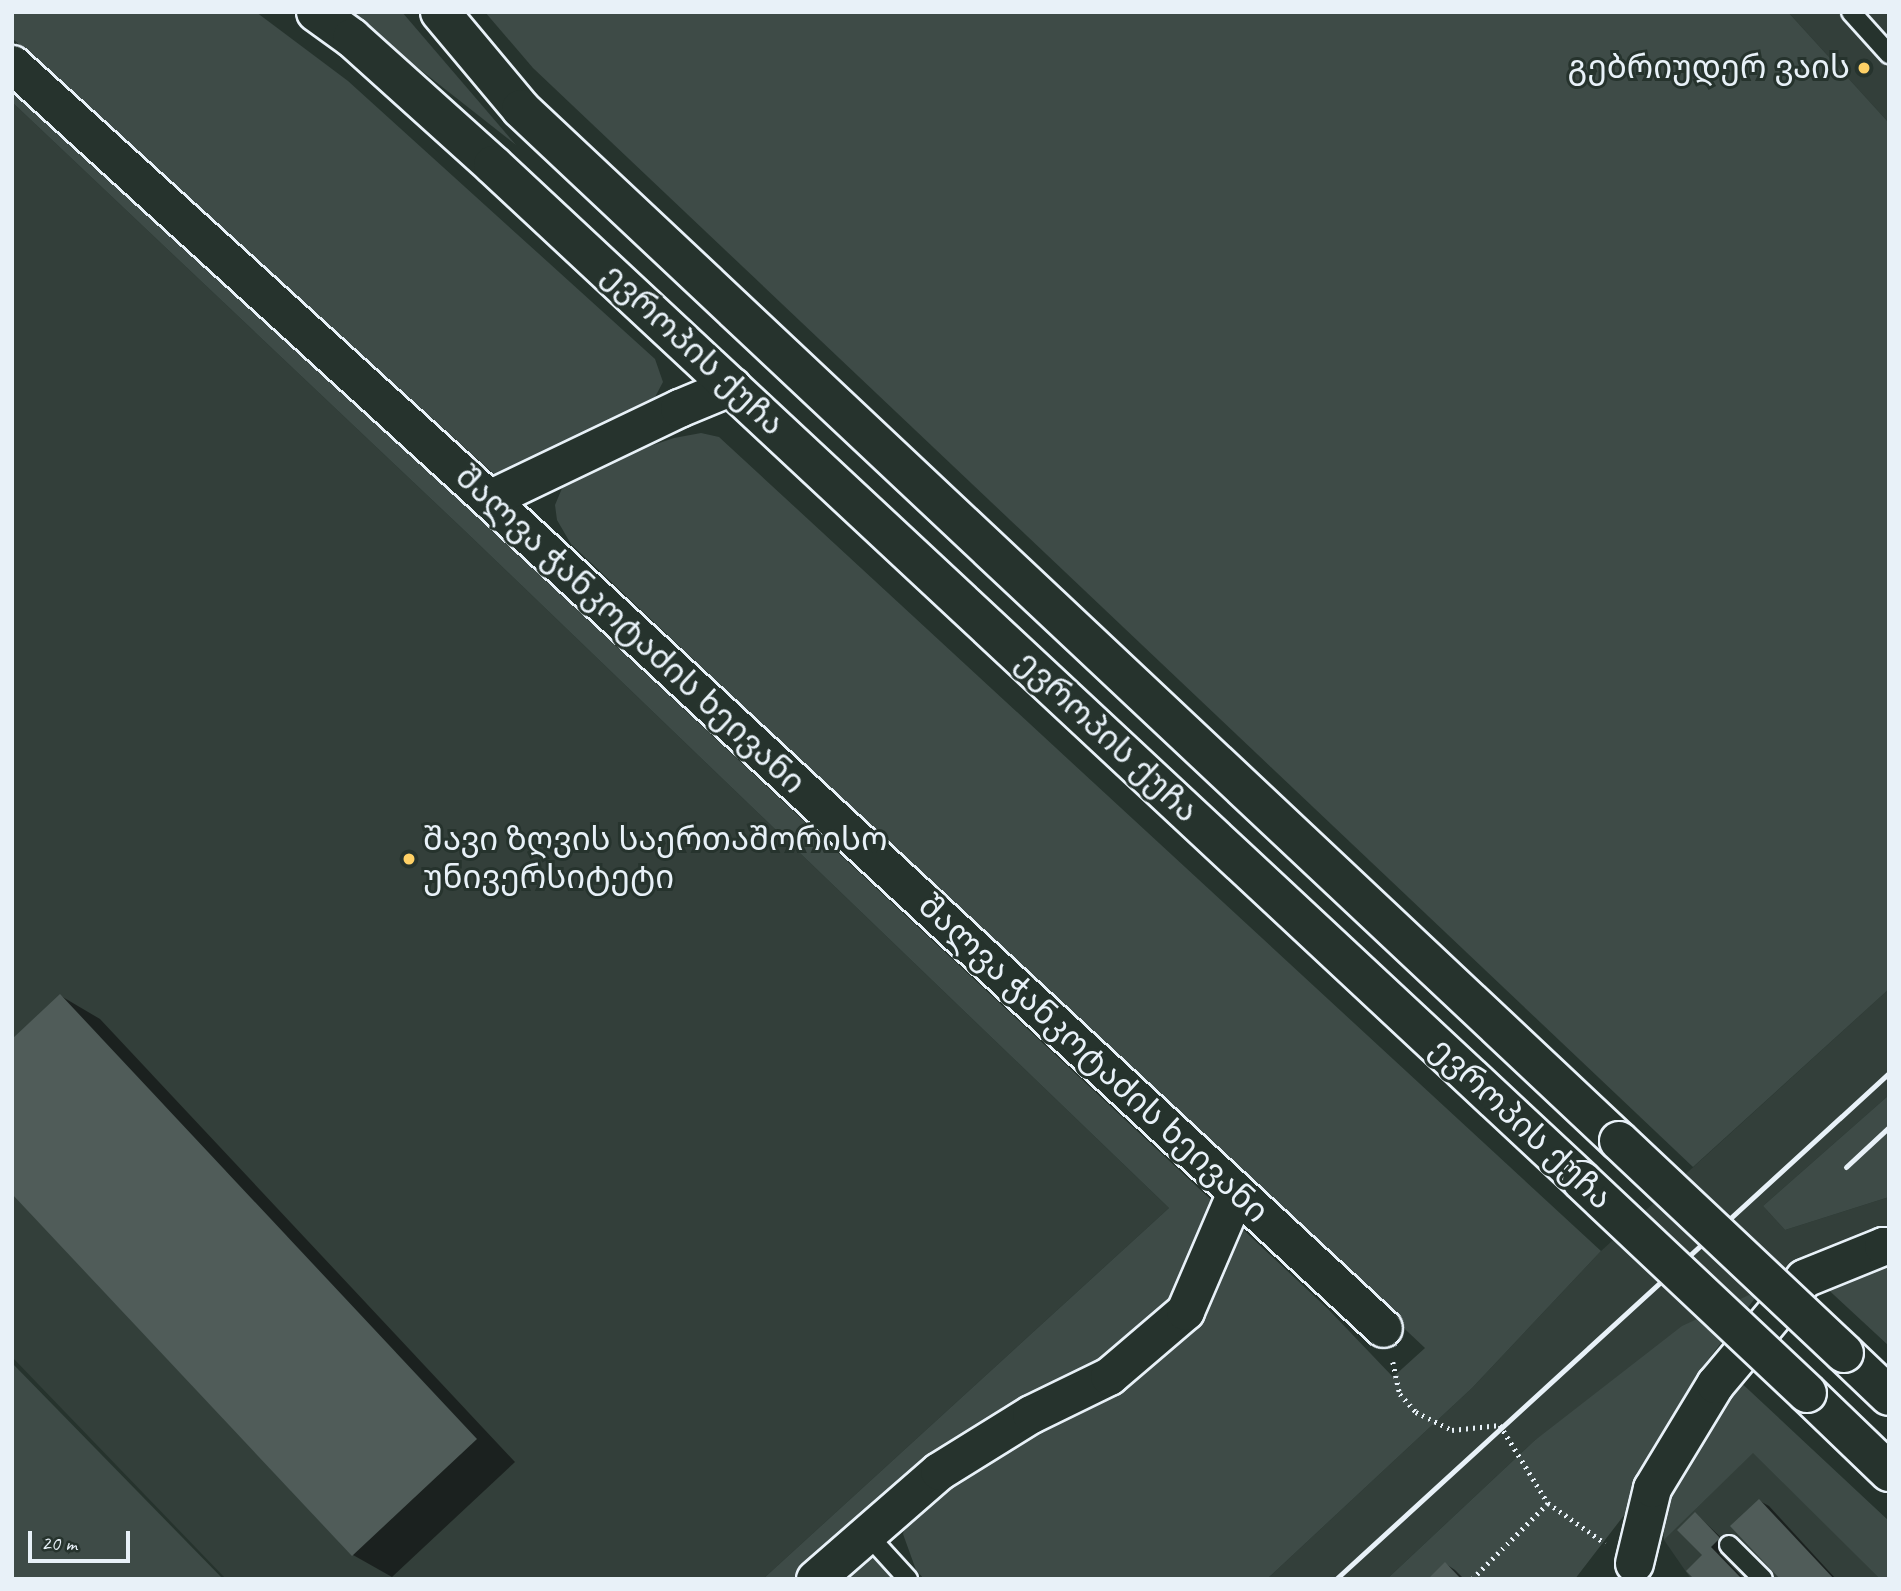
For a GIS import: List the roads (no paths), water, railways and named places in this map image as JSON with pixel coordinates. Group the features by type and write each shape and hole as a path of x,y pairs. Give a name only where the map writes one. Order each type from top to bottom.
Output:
{"main road":[{"name":"ევროპის ქუჩა","path":"316,12 352,38 732,386 1889,1472"},
{"name":"ევროპის ქუჩა","path":"440,12 521,109 1889,1396"}],"street":[{"name":"შალვა ჭანკოტაძის ხეივანი","path":"12,64 489,499 1383,1328"},
{"path":"489,499 679,408 732,386"},
{"path":"815,1579 939,1471 1031,1414 1109,1376 1185,1311 1236,1192"},
{"path":"1634,1573 1652,1488 1715,1384 1804,1278 1883,1245 1889,1246"}],"lane":[{"path":"1851,12 1889,54"},
{"path":"867,1534 908,1579"},
{"path":"1729,1545 1763,1579"}],"railway":[{"path":"1336,1579 1889,1073"},
{"path":"1846,1167 1889,1127"}],"place":[{"name":"გებრიუდერ ვაის","path":"1864,68"},
{"name":"შავი ზღვის საერთაშორისო უნივერსიტეტი","path":"409,859"}]}
